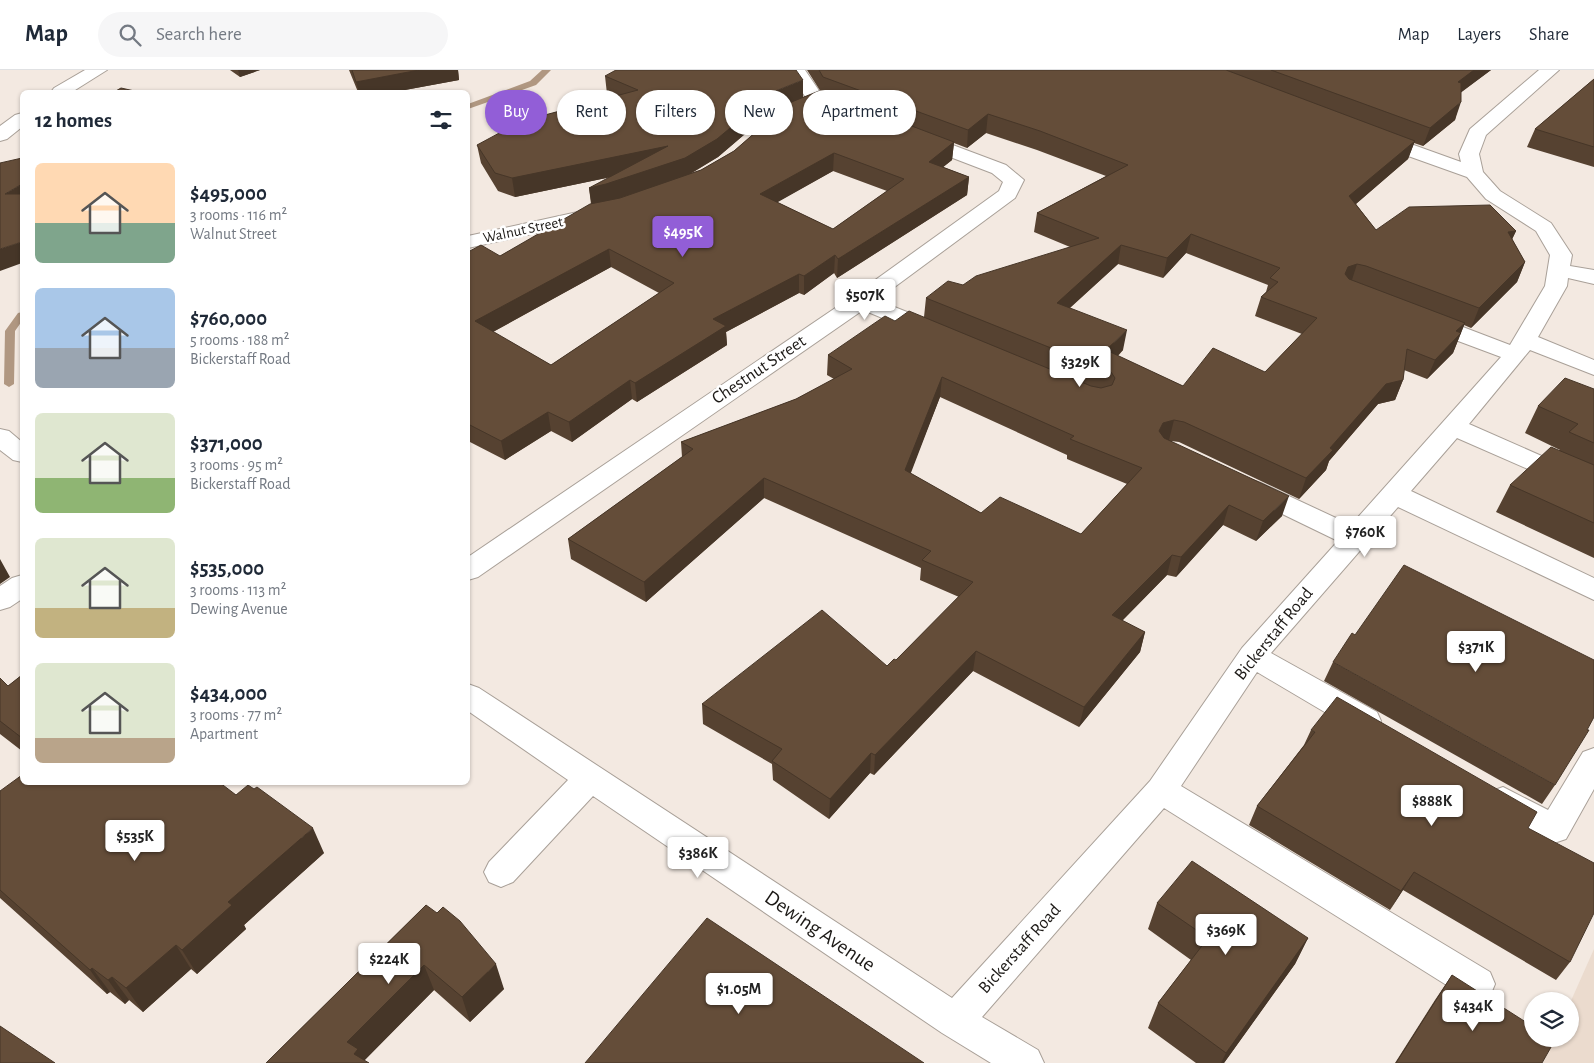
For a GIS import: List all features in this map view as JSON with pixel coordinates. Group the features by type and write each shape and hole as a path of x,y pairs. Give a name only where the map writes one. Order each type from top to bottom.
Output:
{"street":[{"path":"796,70 803,90"},
{"path":"1474,173 1469,154 1477,133 1550,70"},
{"path":"62,72 91,74"},
{"path":"63,90 91,74"},
{"path":"0,135 20,120"},
{"path":"1356,131 1474,173"},
{"name":"Chestnut Street","path":"470,569 861,301 1008,194 1014,180 999,169 912,135"},
{"name":"Bickerstaff Road","path":"955,1022 1161,790 1252,656 1520,348 1556,286 1561,255 1544,227 1492,195 1474,173"},
{"name":"Walnut Street","path":"472,241 614,210"},
{"path":"1559,270 1594,276"},
{"path":"861,301 952,339"},
{"path":"1406,313 1520,348 1594,368"},
{"path":"1452,427 1594,489"},
{"path":"0,437 20,452"},
{"path":"1231,479 1355,538"},
{"path":"1394,494 1594,590"},
{"path":"0,600 20,586"},
{"path":"1252,656 1390,735"},
{"name":"Dewing Avenue","path":"470,697 955,1022 1025,1063"},
{"path":"1476,784 1554,829 1594,761"},
{"path":"501,872 590,778"},
{"path":"1161,790 1477,984"}],"shaded area":[{"path":"1594,949 1594,1063 1543,1063 1550,1047 1579,1047 1579,992 1575,992"}],"building":[{"path":"352,70 419,70 356,82"},
{"path":"616,70 796,70 803,80 778,90 725,90 725,132 717,139 685,158 606,184 589,188 668,146 512,178 495,173 477,145 496,135 547,135 547,114 557,112 557,135 626,135 626,93 636,91 636,135 715,135 715,90 638,90 605,76"},
{"path":"819,70 1226,70 1415,141 1349,196 1376,230 1409,207 1490,205 1516,231 1508,232 1525,262 1479,308 1366,266 1357,264 1348,267 1345,274 1349,279 1465,323 1456,331 1461,333 1435,360 1407,349 1403,380 1386,384 1330,448 1333,450 1306,478 1184,422 1174,420 1163,423 1159,431 1164,438 1289,496 1263,521 1229,505 1181,557 1172,555 1112,615 1145,632 1084,707 976,651 875,755 871,753 830,799 772,761 782,749 702,704 822,610 887,666 894,659 896,660 973,582 922,560 931,551 764,478 644,582 568,539 693,449 681,442 796,399 852,369 828,355 885,316 895,321 909,311 1091,386 1101,388 1112,385 1115,378 1111,372 926,298 948,281 963,285 976,276 1099,238 1037,213 1128,165 1040,131 988,114 968,130 916,111 916,90 859,90 823,77","holes":["1191,234 1280,268 1270,278 1278,282 1261,297 1317,318 1265,372 1213,348 1183,386 1106,350 1127,330 1057,303 1121,245 1167,258","942,377 1074,436 1070,439 1142,468 1081,534 1000,497 981,513 905,470"]},
{"path":"1271,70 1474,70 1458,82 1461,83 1461,102 1430,128"},
{"path":"1594,79 1594,147 1535,129"},
{"path":"803,97 803,135 916,135 916,128 954,142 929,162 969,177 838,259 835,255 804,276 799,274 713,319 726,326 635,383 630,380 569,422 548,412 501,441 470,425 470,251 481,245 500,256 590,204 620,198 701,170 734,151 752,135 793,135 793,101","holes":["834,153 904,179 833,229 760,194","609,249 674,283 551,365 475,321"]},
{"path":"20,158 20,185 5,194 20,194 20,243 0,249 0,163"},
{"path":"1565,378 1594,389 1594,443 1569,432 1578,424 1538,406"},
{"path":"1551,447 1594,465 1594,523 1510,485"},
{"path":"1404,565 1594,660 1594,717 1587,730 1589,730 1555,785 1333,662 1352,633 1355,635"},
{"path":"20,677 20,736 0,721 0,678 8,686"},
{"path":"1337,697 1537,812 1528,828 1594,863 1594,913 1570,962 1414,872 1401,891 1257,806 1315,732 1311,730"},
{"path":"20,776 20,785 223,785 236,795 248,785 254,789 257,787 313,828 228,902 232,905 182,950 176,945 126,988 112,977 108,980 92,968 90,970 0,890 0,791"},
{"path":"1192,861 1308,938 1226,1053 1158,1003 1208,938 1157,903"},
{"path":"426,905 437,913 443,907 460,921 496,964 462,997 424,965 347,1042 358,1049 354,1054 369,1063 266,1063"},
{"path":"707,918 924,1063 585,1063"},
{"path":"1452,975 1524,1021 1524,1047 1551,1047 1542,1063 1396,1063"},
{"path":"0,1026 55,1063 0,1063"}],"waterway":[{"path":"470,106 533,83 547,70"},
{"path":"9,384 10,331 20,318"}]}
